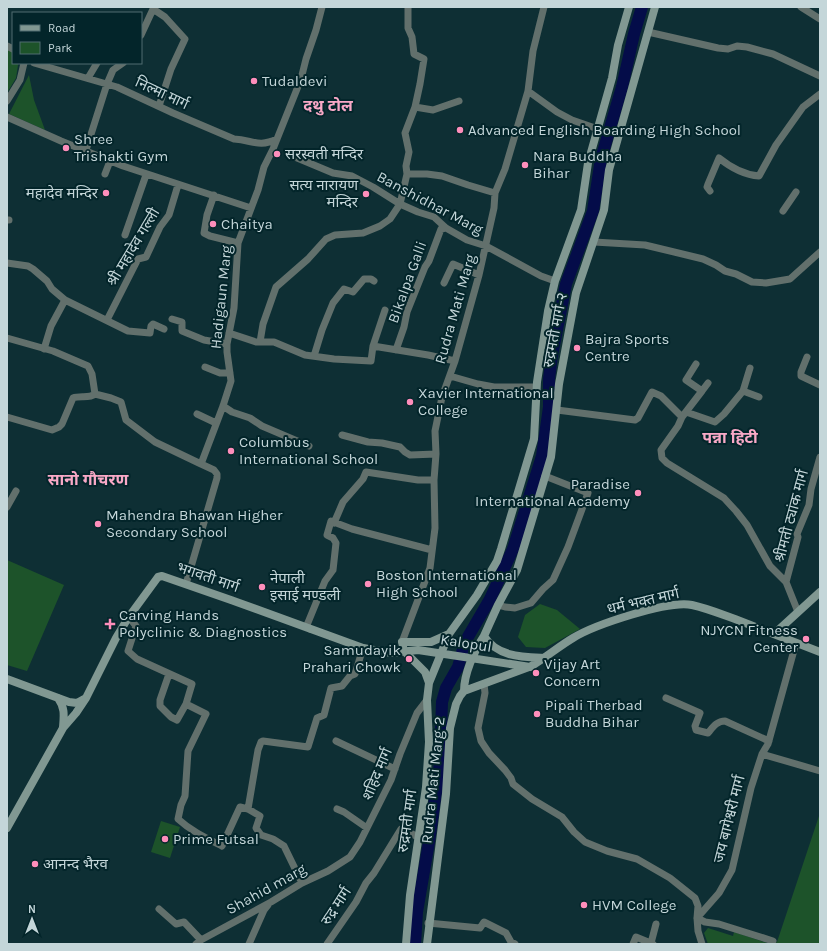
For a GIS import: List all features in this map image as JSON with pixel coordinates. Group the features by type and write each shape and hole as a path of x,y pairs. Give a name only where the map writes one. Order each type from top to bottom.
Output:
{"street":[{"name":"Hadigaun Marg","path":"201,464 231,381 227,344 234,308 238,243 258,190 264,167 277,139 300,78 322,7"},
{"path":"260,342 263,324 276,287 308,259 326,239 335,235 363,233 380,226 390,218 400,204 407,174 406,166 409,152 406,133 415,107 424,59 414,54 412,38 408,28 408,7"},
{"name":"Rudra Mati Marg","path":"402,642 430,568 435,528 435,431 442,397 455,361 479,275 494,208 495,193 505,169 528,91 533,51 544,7"},
{"path":"427,700 429,683 449,634 477,595 490,574 499,555 534,439 536,387 544,331 555,281 581,210 588,163 612,78 618,45 629,7"},
{"name":"रुद्रमती मार्ग-२","path":"484,636 498,605 517,570 551,457 562,368 574,299 604,210 609,170 655,7"},
{"path":"801,7 820,19"},
{"path":"142,33 153,8 165,16 185,39 171,69 159,106"},
{"path":"648,32 718,48 728,49 737,46 767,52 820,76"},
{"path":"7,101 20,80 24,64"},
{"name":"निल्मा मार्ग","path":"38,64 117,87 234,139 268,144 277,139"},
{"path":"88,78 96,64"},
{"path":"86,150 106,84 113,70 122,64"},
{"path":"528,91 557,112 572,120 598,129"},
{"path":"710,191 707,187 719,158 726,164 752,175 759,176 776,145 803,107 820,94"},
{"path":"415,107 433,110 459,102"},
{"path":"7,117 60,141 146,175 214,195 251,208"},
{"name":"Banshidhar Marg","path":"290,155 333,173 352,176 400,204 434,217 446,228 467,240 486,246 541,276 555,281"},
{"path":"105,174 110,161"},
{"path":"407,174 442,176 495,193"},
{"path":"125,235 146,175"},
{"name":"श्री महादेव गल्ली","path":"108,320 138,258 146,257 160,227 168,215 178,185"},
{"path":"783,212 796,192"},
{"path":"214,195 207,215 204,233 238,243"},
{"name":"Bikalpa Galli","path":"396,350 404,327 407,312 425,267 430,261 441,228 446,228"},
{"path":"594,242 645,245 703,259 725,271 736,274 752,282 766,283 790,279 820,252"},
{"path":"7,263 33,268 47,281 52,289 65,300 128,331 150,333 151,326 153,324 164,329"},
{"path":"444,283 452,264 479,275"},
{"path":"314,356 322,330 333,303 344,289 353,292 364,279 371,278 374,281"},
{"path":"44,348 51,326 65,300"},
{"path":"229,333 256,342 274,342 305,355 334,359 371,361 373,346 385,310"},
{"path":"172,318 182,322 182,331 204,340 227,344"},
{"path":"7,338 44,348 88,366 92,374 95,394"},
{"path":"373,346 455,361"},
{"path":"807,357 801,372 801,376 820,385"},
{"path":"696,364 686,380 702,391"},
{"path":"205,367 220,373 230,373"},
{"path":"557,410 631,421 638,418 652,392 661,396 684,414 715,422 743,391 750,368"},
{"path":"450,376 494,387 536,387"},
{"path":"708,384 684,414 678,426 661,450 662,458 667,463 724,498 747,525 770,566 786,582 798,612"},
{"path":"743,391 759,397"},
{"path":"7,417 47,430 56,429 62,424 73,398 77,396 93,396 95,394 111,398 122,402 126,420 155,442 214,470 217,474 217,478 186,584"},
{"path":"223,406 232,412 250,418 262,426 282,433 309,446"},
{"path":"197,414 216,423"},
{"path":"342,435 368,442 400,447 410,455 436,454"},
{"name":"श्रीमती ट्यांक मार्ग","path":"786,582 798,537 797,534 809,505 811,489 818,474 820,457"},
{"path":"334,523 343,502 363,478 366,472 418,480 434,480"},
{"path":"498,605 505,608 515,608 531,603 553,580 568,547 588,493 545,476"},
{"path":"7,507 16,491"},
{"path":"310,629 308,625 325,581 333,570 336,542 333,538 327,535 331,521 358,531 432,550"},
{"name":"भगवती मार्ग","path":"7,828 34,777 63,728 86,698 116,638 128,618 158,577 162,576 186,584 363,648 391,653 418,650"},
{"path":"820,592 774,634 820,652"},
{"name":"धर्म भक्त मार्ग","path":"530,667 573,638 594,628 634,614 681,604 702,608 774,634"},
{"path":"128,618 136,626 128,651 137,659 192,684 186,704 177,720 171,717 160,706 160,700 169,674"},
{"path":"429,683 425,672 404,651 402,642 430,642 449,634"},
{"path":"484,636 494,648 508,655 545,658"},
{"name":"Rudra Mati Marg-2","path":"427,944 428,923 446,794 450,728 456,704 464,691 464,685 475,649 484,636"},
{"name":"जय बागेश्वरी मार्ग","path":"697,918 719,893 732,870 751,788 762,754 768,741 796,643"},
{"path":"248,809 258,750 261,742 263,741 308,747 317,718 324,715 331,688 342,686 350,676 355,674 363,648"},
{"name":"Kalopul","path":"418,650 530,667"},
{"path":"464,691 530,667"},
{"path":"7,679 73,703 86,698"},
{"path":"484,684 485,693 478,728 481,741 489,754 511,778 513,784 562,817 574,832 585,842 607,851 637,859 670,878 697,900 698,931 702,944"},
{"path":"58,698 63,705 63,728"},
{"path":"666,698 700,713 695,726 696,730 708,733 713,726 720,721 725,721 768,741"},
{"name":"शहिद मार्ग","path":"350,857 360,842 391,780 417,713 427,700"},
{"name":"रुद्रमती मार्ग","path":"406,944 410,895 420,838 428,764 429,742 427,700"},
{"path":"186,704 206,714 188,751 185,796 181,805 178,819 187,828 222,846 240,807 248,809 260,816 256,828 261,835 273,838 284,846 302,883"},
{"path":"336,741 395,769"},
{"path":"762,754 820,771"},
{"path":"337,809 344,812 367,828"},
{"name":"रुद्र मार्ग","path":"327,944 356,902 366,883 374,873 401,829 420,838"},
{"name":"Shahid marg","path":"198,942 271,902 302,883 328,871 350,857"},
{"path":"249,944 264,910 271,902"},
{"path":"158,909 176,924 184,922 198,942"},
{"path":"697,918 705,922 719,924 773,941"},
{"path":"428,923 480,928 484,922 506,933 510,942 515,944"},
{"path":"633,944 636,937 652,944 652,934 656,924"}],"green space":[{"path":"7,49 12,52 12,64 18,65 16,78 7,93"},
{"path":"29,75 34,100 45,130 9,114"},
{"path":"7,560 64,585 27,671 7,665"},
{"path":"540,604 557,610 580,629 545,648 526,647 518,637 525,615"},
{"path":"820,813 820,944 770,944 777,942"},
{"name":"Prime Futsal","path":"161,821 180,827 170,858 151,852"},
{"path":"708,928 733,936 734,932 770,944 708,944 704,933"}],"waterway":[{"path":"415,944 417,912 440,763 442,702 446,688 458,667 465,642 490,599 513,549 542,456 549,407 549,379 552,355 566,284 593,211 601,159 622,87 634,34 642,7"}],"place":[{"name":"Tudaldevi","path":"254,81"},
{"name":"Advanced English Boarding High School","path":"460,130"},
{"name":"Shree Trishakti Gym","path":"66,148"},
{"name":"सरस्वती मन्दिर","path":"277,154"},
{"name":"Nara Buddha Bihar","path":"525,165"},
{"name":"महादेव मन्दिर","path":"106,193"},
{"name":"सत्य नारायण मन्दिर","path":"366,194"},
{"name":"Chaitya","path":"213,224"},
{"name":"Bajra Sports Centre","path":"577,348"},
{"name":"Xavier International College","path":"410,402"},
{"name":"Columbus International School","path":"231,451"},
{"name":"Paradise International Academy","path":"638,493"},
{"name":"Mahendra Bhawan Higher Secondary School","path":"98,524"},
{"name":"Boston International High School","path":"368,584"},
{"name":"नेपाली इसाई मण्डली","path":"262,587"},
{"name":"Carving Hands Polyclinic & Diagnostics","path":"110,624"},
{"name":"NJYCN Fitness Center","path":"806,639"},
{"name":"Samudayik Prahari Chowk","path":"409,659"},
{"name":"Vijay Art Concern","path":"536,673"},
{"name":"Pipali Therbad Buddha Bihar","path":"537,714"},
{"name":"Prime Futsal","path":"165,839"},
{"name":"आनन्द भैरव","path":"35,864"},
{"name":"HVM College","path":"584,905"}],"district":[{"name":"दथु टोल","path":"328,105"},
{"name":"पन्ना हिटी","path":"730,437"},
{"name":"सानो गौचरण","path":"88,479"}]}
